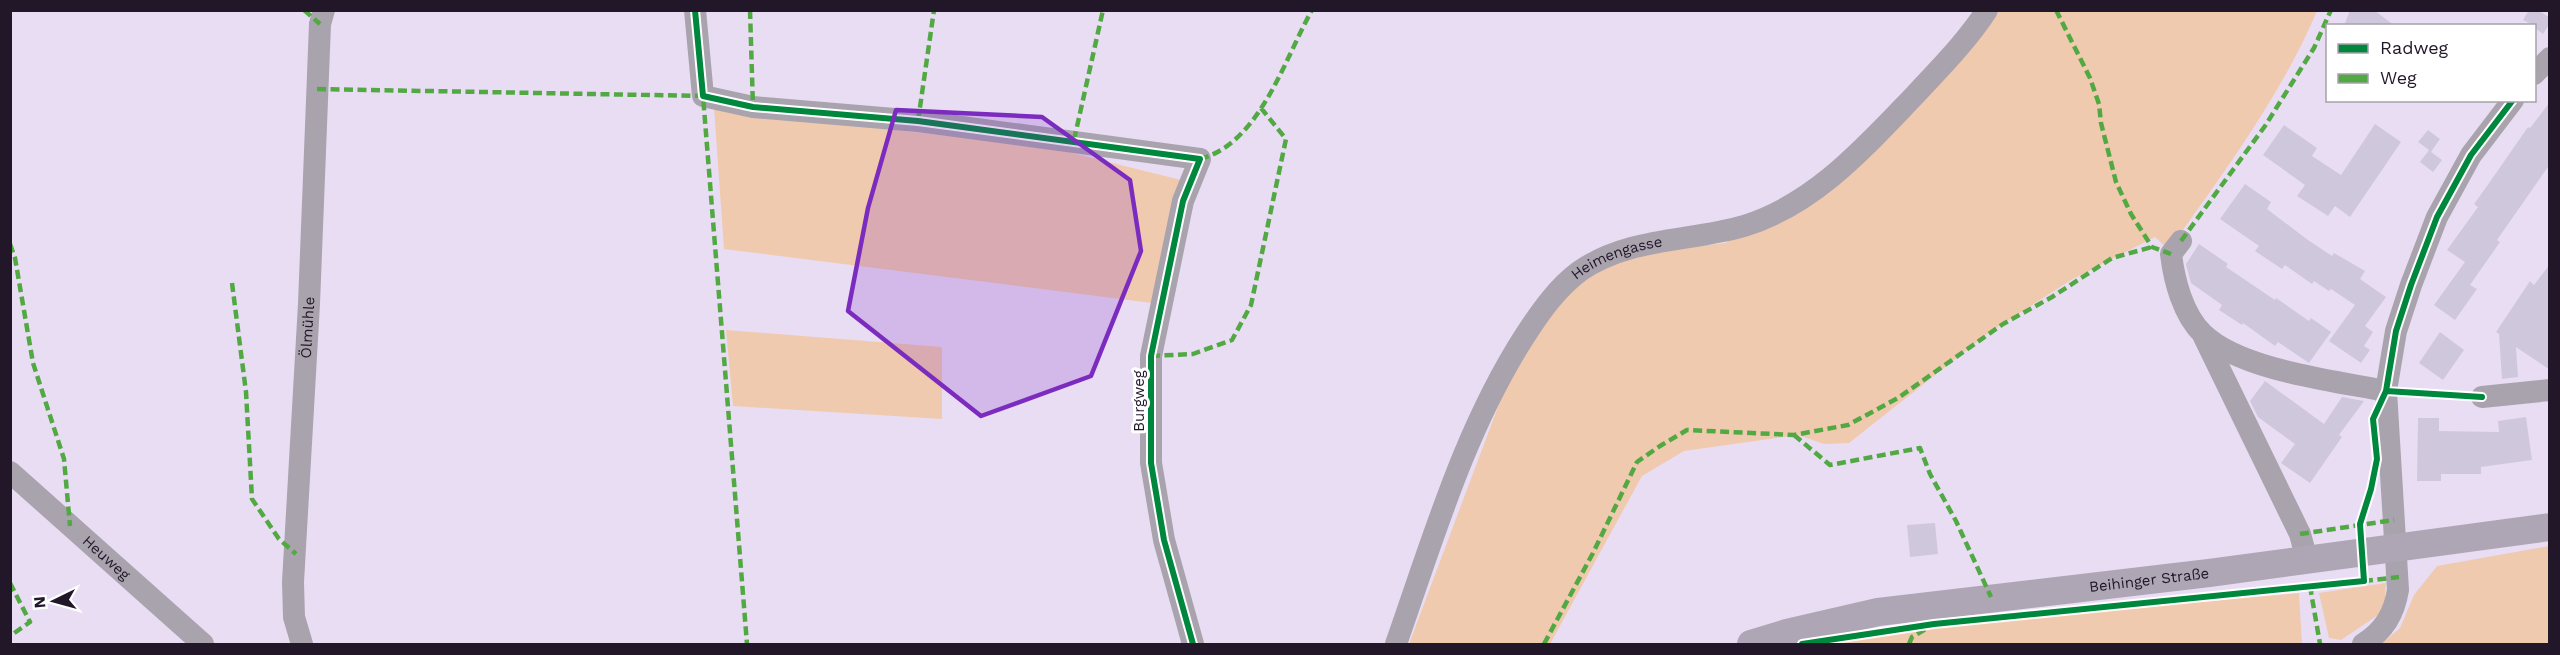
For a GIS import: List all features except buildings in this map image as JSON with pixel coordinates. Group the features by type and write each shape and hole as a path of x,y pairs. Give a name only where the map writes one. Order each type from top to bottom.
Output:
{"main road":[{"name":"Beihinger Straße","path":"1751,645 1787,633 1878,612 2307,560 2550,527"}],"street":[{"name":"Ölmühle","path":"302,645 294,617 293,582 309,304 320,35 324,10"},
{"name":"Burgweg","path":"695,10 703,96 753,107 918,121 1200,159 1183,201 1151,356 1151,463 1164,540 1193,645"},
{"name":"Heimengasse","path":"1396,645 1485,407 1504,368 1551,299 1579,271 1615,252 1633,246 1716,233 1747,225 1785,207 1828,180 1850,161 1936,73 1987,10"},
{"path":"2536,73 2550,58"},
{"path":"2363,645 2388,621 2395,607 2399,577 2386,391 2396,331 2410,285 2437,217 2471,155 2511,102"},
{"path":"2181,241 2171,254 2173,274 2187,310 2202,333 2300,534 2307,560"},
{"path":"2202,333 2228,352 2289,373 2386,391"},
{"path":"2482,397 2550,390"},
{"name":"Heuweg","path":"10,472 203,645"}],"highlighted area":[{"path":"896,110 1042,117 1130,180 1141,251 1091,376 981,416 848,311 868,208"}],"shaded area":[{"path":"1999,11 2317,11 2268,105 2169,250 2155,237 2071,280 1987,334 1849,443 1824,444 1798,435 1684,451 1642,476 1550,644 1409,644 1510,375 1563,294 1626,255 1725,243 1827,186 1992,21"},
{"path":"714,108 1056,149 1181,180 1152,303 724,249"},
{"path":"726,330 942,347 942,419 733,406"},
{"path":"2549,546 2549,644 2381,644 2400,628 2414,595 2437,566"},
{"path":"2386,583 2384,611 2341,640 2329,638 2319,593"},
{"path":"2299,593 2302,644 1823,644 1903,629"}],"marked path":[{"path":"304,10 320,24"},
{"path":"750,10 753,107"},
{"path":"918,121 934,10"},
{"path":"1074,140 1103,10"},
{"path":"1200,159 1221,150 1239,136 1254,118 1280,75 1312,10"},
{"path":"2056,10 2090,78 2099,104 2101,123 2116,182 2131,214 2152,247 2171,254"},
{"path":"2181,241 2265,126 2314,48 2331,10"},
{"path":"317,89 703,96 747,644"},
{"path":"1151,356 1193,354 1232,340 1251,305 1286,139 1261,108"},
{"path":"10,244 15,258 33,363 64,459 70,526"},
{"path":"1544,644 1593,553 1637,462 1660,446 1687,430 1794,435 1848,425 1898,398 2003,324 2052,297 2112,258 2152,247"},
{"path":"232,283 246,392 252,499 279,539 296,554"},
{"path":"1794,435 1830,465 1920,448 1930,474 1956,521 1991,597"},
{"path":"2300,534 2394,520"},
{"path":"2364,581 2399,577"},
{"path":"10,583 30,622 10,636"},
{"path":"2312,586 2311,592 2320,644"},
{"path":"1909,644 1912,637 1926,629"}],"cycle path":[{"path":"695,10 703,96 753,107 918,121 1200,159 1183,201 1151,356 1151,463 1164,540 1193,644"},
{"path":"1802,644 1934,624 2364,581 2360,524 2377,459 2373,419 2386,391 2396,331 2437,217 2471,155 2511,102"},
{"path":"2386,391 2482,397"}]}
